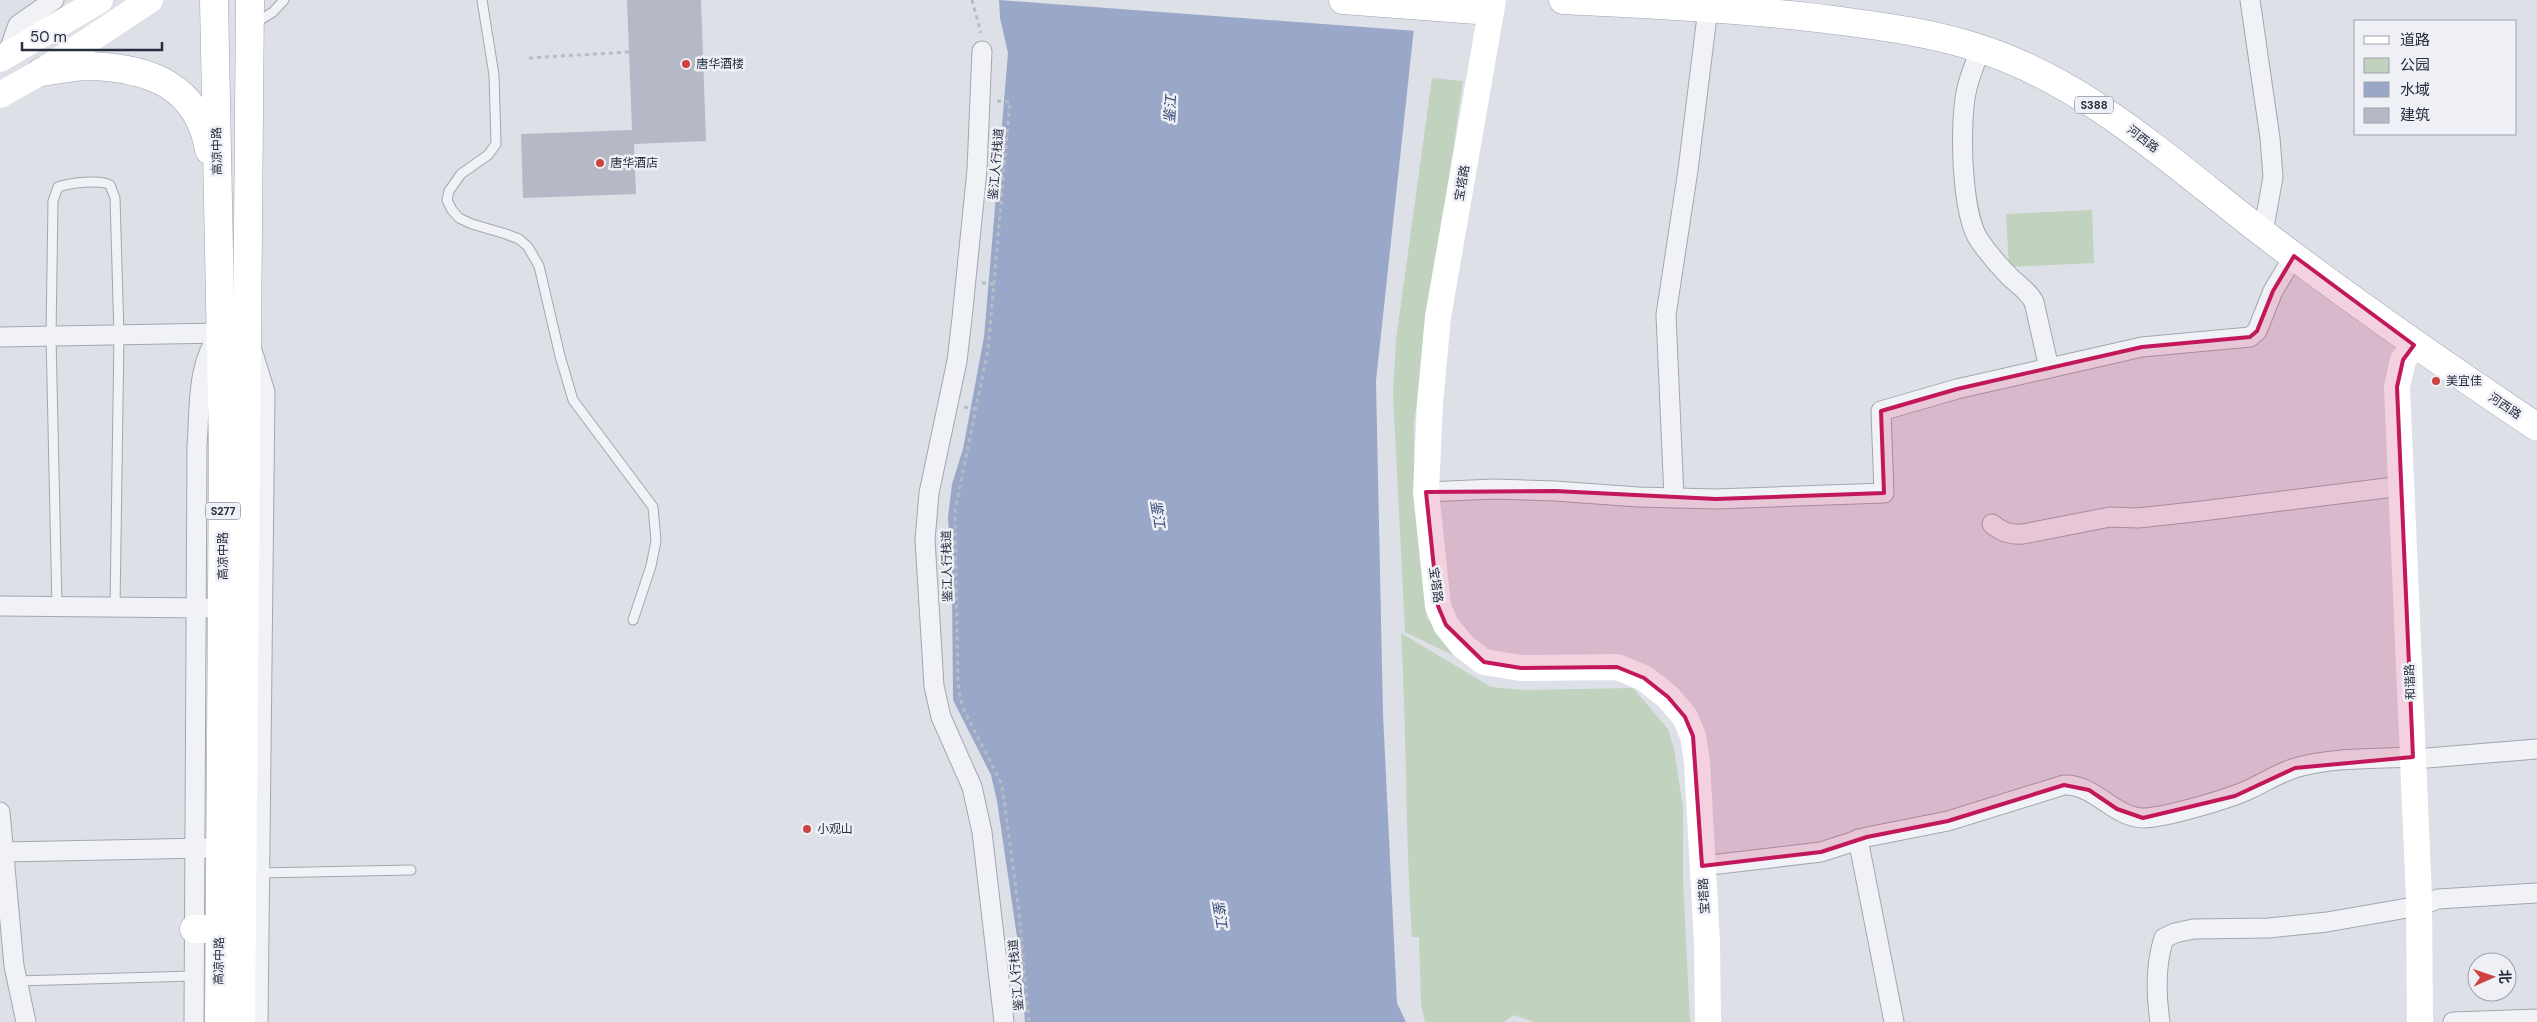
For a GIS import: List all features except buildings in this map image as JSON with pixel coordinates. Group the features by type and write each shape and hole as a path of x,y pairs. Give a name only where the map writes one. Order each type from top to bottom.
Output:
{"main road":[{"name":"高凉中路","path":"214,0 218,198 253,522 250,945 242,1022"},
{"name":"高凉中路","path":"219,1022 207,929 207,848 224,608 233,334 250,0"},
{"path":"249,28 264,0"},
{"path":"1343,0 1486,3"},
{"name":"河西路","path":"1563,0 1708,8 1827,18 1932,34 1981,48 2058,82 2119,121 2263,233 2414,346 2537,428"},
{"path":"41,72 89,66 132,70 159,78 174,87 186,98 199,118 207,137 218,198"}],"street":[{"path":"4,57 18,26 54,0"},
{"path":"0,95 41,72 150,0"},
{"path":"2250,0 2270,138 2273,177 2263,233"},
{"path":"4,57 92,3"},
{"name":"宝塔路","path":"1486,3 1438,317 1430,403 1426,492 1438,606 1446,624 1463,646 1484,662 1521,668 1617,667 1644,678 1668,697 1685,717 1692,736 1696,762 1708,1022"},
{"path":"1674,498 1666,315 1688,170 1708,8"},
{"path":"1981,48 1967,87 1962,115 1965,182 1970,217 1977,237 1990,256 2030,294 2038,312 2049,368"},
{"path":"982,51 977,170 957,361 929,493 925,540 934,686 941,718 972,787 982,832 1004,1022"},
{"path":"1426,492 1547,490 1716,499 1884,493 1881,411 1957,389 2142,348 2250,337 2257,331 2273,291 2294,256"},
{"path":"0,337 233,334"},
{"path":"4,852 207,848 197,608 198,446 204,364 210,346 233,334"},
{"name":"和谐路","path":"2414,346 2403,360 2397,387 2419,906 2420,1022"},
{"path":"1992,524 2004,532 2013,535 2110,517 2138,518 2402,486"},
{"path":"0,606 224,608"},
{"path":"1702,866 1821,852 1858,839 1948,821 2064,785 2073,785 2089,790 2117,809 2143,818 2162,815 2234,796 2295,768 2318,763 2412,757 2427,758 2537,749"},
{"path":"0,812 17,981 26,1022"},
{"path":"1858,839 1894,1022"},
{"path":"2160,1022 2157,993 2160,952 2164,938 2175,933 2193,929 2269,928 2327,922 2419,906 2438,899 2537,893"},
{"path":"194,1022 194,976 207,929"},
{"path":"250,945 258,1022"},
{"path":"2454,1022 2537,1019"}],"lane":[{"path":"249,28 273,12 284,0"},
{"path":"482,0 494,75 496,144 488,155 461,174 449,191 447,200 452,210 460,218 472,224 519,239 528,247 539,266 560,356 573,400 653,507 656,541 651,566 633,620"},
{"path":"57,607 56,520 52,490 51,336 54,194 58,187 65,184 100,182 110,185 115,198 119,335 115,608"},
{"path":"251,873 412,870"},
{"path":"17,981 194,976"}],"path":[{"path":"972,0 982,39 982,51"},
{"path":"529,58 629,52"},
{"name":"鉴江人行栈道","path":"1010,102 988,350 955,510 957,641 959,698 1002,786 1019,911 1029,1022"}],"highlighted area":[{"path":"2294,256 2414,345 2403,360 2397,387 2413,757 2295,768 2235,796 2143,818 2117,809 2089,790 2064,785 1948,821 1867,837 1821,852 1702,866 1693,736 1685,717 1668,697 1644,678 1617,667 1521,668 1484,662 1446,625 1438,606 1426,492 1555,491 1716,499 1884,493 1881,411 1957,389 2142,347 2250,337 2257,331 2273,291"}],"green space":[{"path":"1432,78 1463,81 1414,423 1414,496 1427,618 1465,661 1405,632 1393,394 1396,340"},
{"path":"2092,210 2094,263 2009,267 2006,214"},
{"path":"1401,633 1491,687 1525,690 1633,688 1668,729 1674,749 1683,808 1683,881 1690,1022 1534,1022 1514,1015 1504,1022 1425,1022 1421,1004 1419,937 1412,937"}],"water":[{"name":"鉴江","path":"999,0 1417,0 1376,381 1383,714 1397,1003 1406,1022 1025,1022 1020,957 997,801 991,775 953,700 952,589 948,517 952,484 963,449 984,337 1008,53 1000,18"}],"pier":[{"path":"999,0 1420,0 1417,31"}],"place":[{"name":"唐华酒楼","path":"686,64"},
{"name":"唐华酒店","path":"600,163"},
{"name":"美宜佳","path":"2436,381"},
{"name":"小观山","path":"807,829"}]}
